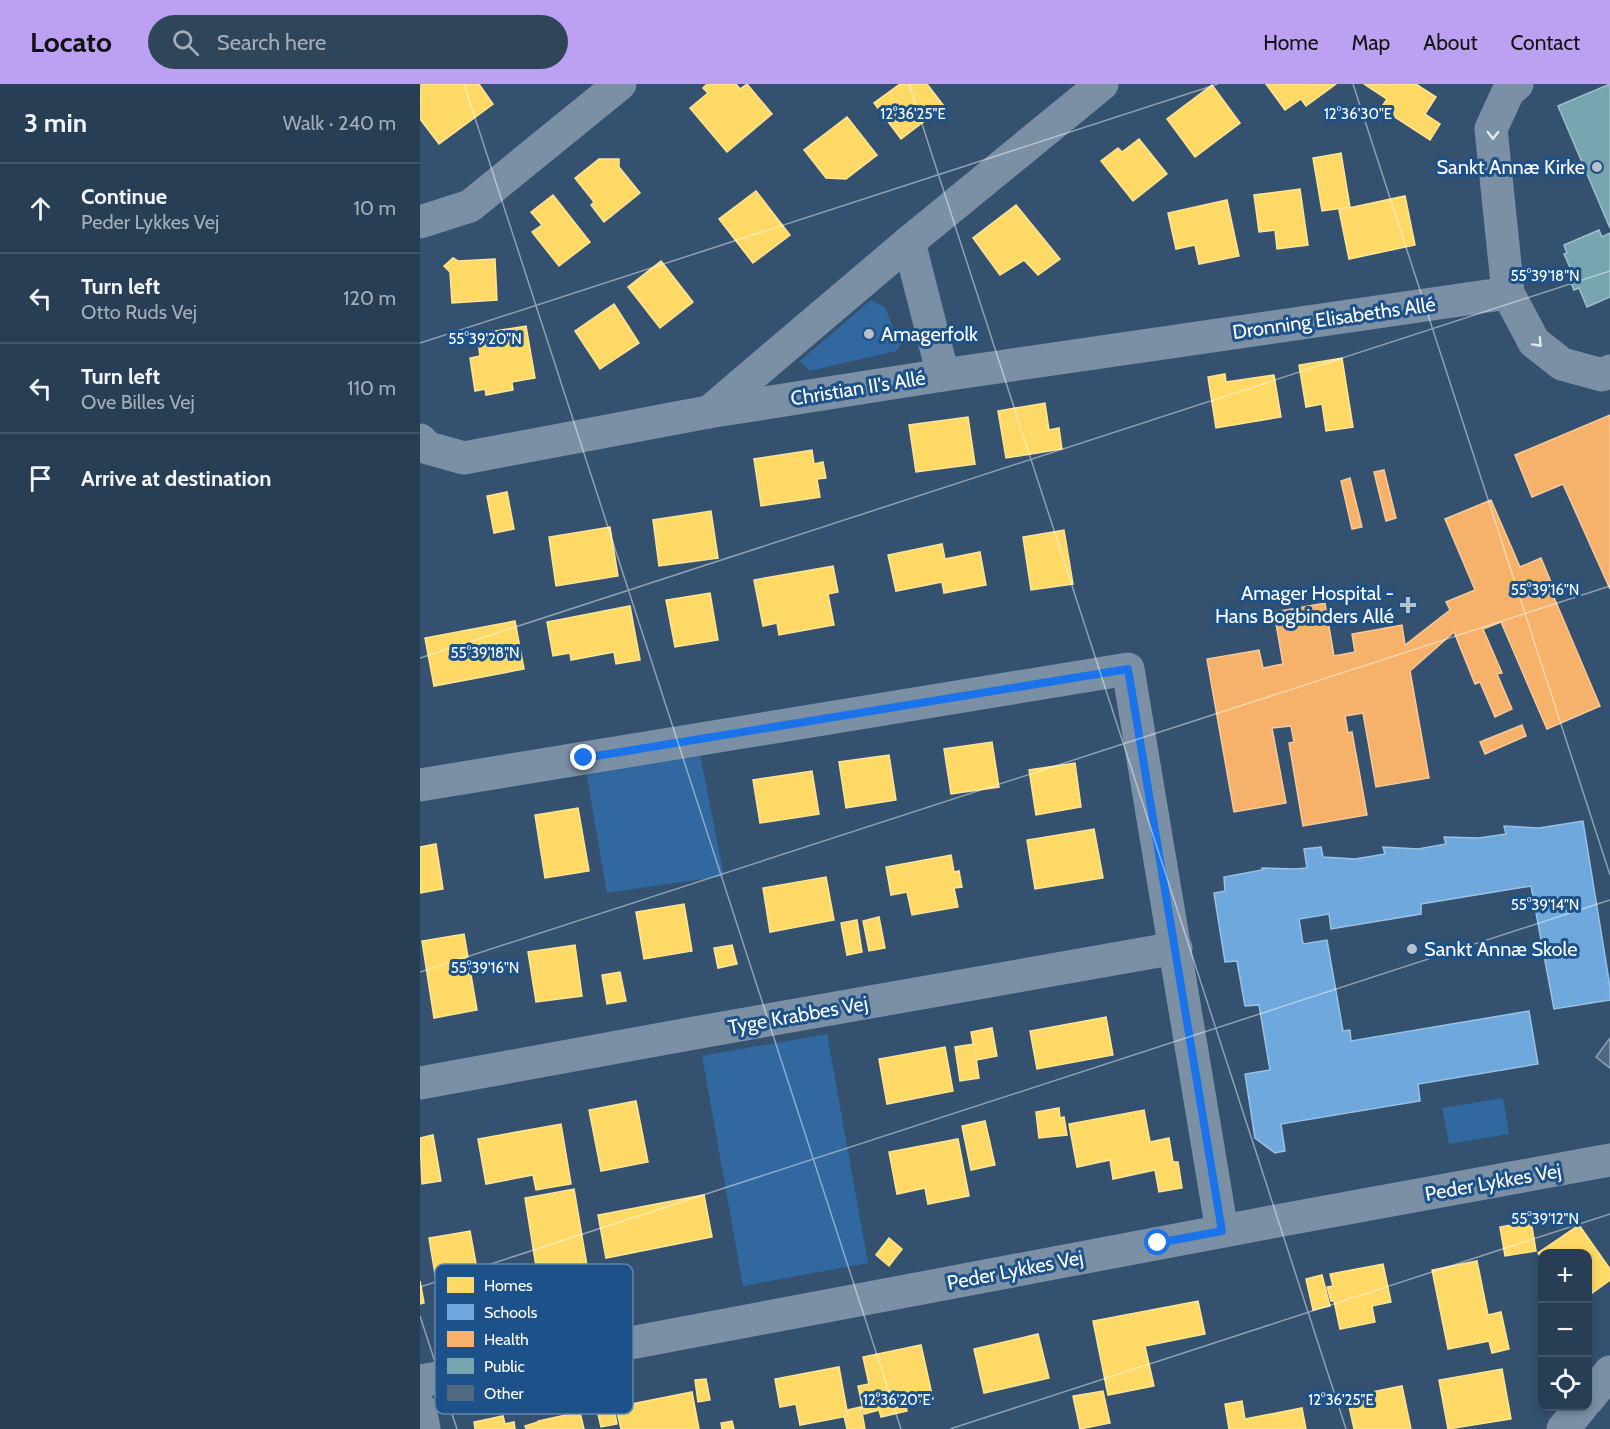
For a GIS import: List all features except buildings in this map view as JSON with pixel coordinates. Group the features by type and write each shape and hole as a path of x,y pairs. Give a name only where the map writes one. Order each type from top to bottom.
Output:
{"street":[{"path":"420,222 470,206 620,84"},
{"name":"Christian II's Allé","path":"708,412 909,242 1102,84"},
{"path":"1517,84 1508,92 1491,129 1508,293 1534,342 1562,364 1602,375 1610,371"},
{"name":"Christian II's Allé","path":"420,440 428,448 464,458 708,412 943,375 909,242"},
{"name":"Dronning Elisabeths Allé","path":"943,375 1508,293"},
{"path":"420,785 1128,669 1222,1231"},
{"name":"Tyge Krabbes Vej","path":"420,1083 1176,948"},
{"name":"Peder Lykkes Vej","path":"633,1343 1610,1160"},
{"path":"1592,1393 1610,1372"},
{"name":"Peder Lykkes Vej","path":"420,1381 435,1379"},
{"path":"420,1408 423,1429"},
{"path":"1563,1429 1579,1411"}],"shaded area":[{"path":"871,300 885,307 894,331 903,341 896,351 809,371 800,361"},
{"path":"699,750 724,876 607,893 585,766"},
{"path":"827,1034 868,1263 743,1286 702,1056"},
{"path":"1503,1098 1509,1134 1449,1144 1442,1108"}],"place":[{"name":"Sankt Annæ Kirke","path":"1597,167"},
{"name":"Amagerfolk","path":"869,334"},
{"name":"Amager Hospital - Hans Bogbinders Allé","path":"1408,605"},
{"name":"Sankt Annæ Skole","path":"1412,949"}],"route":[{"path":"584,758 1128,669 1222,1231 1158,1243"}]}
